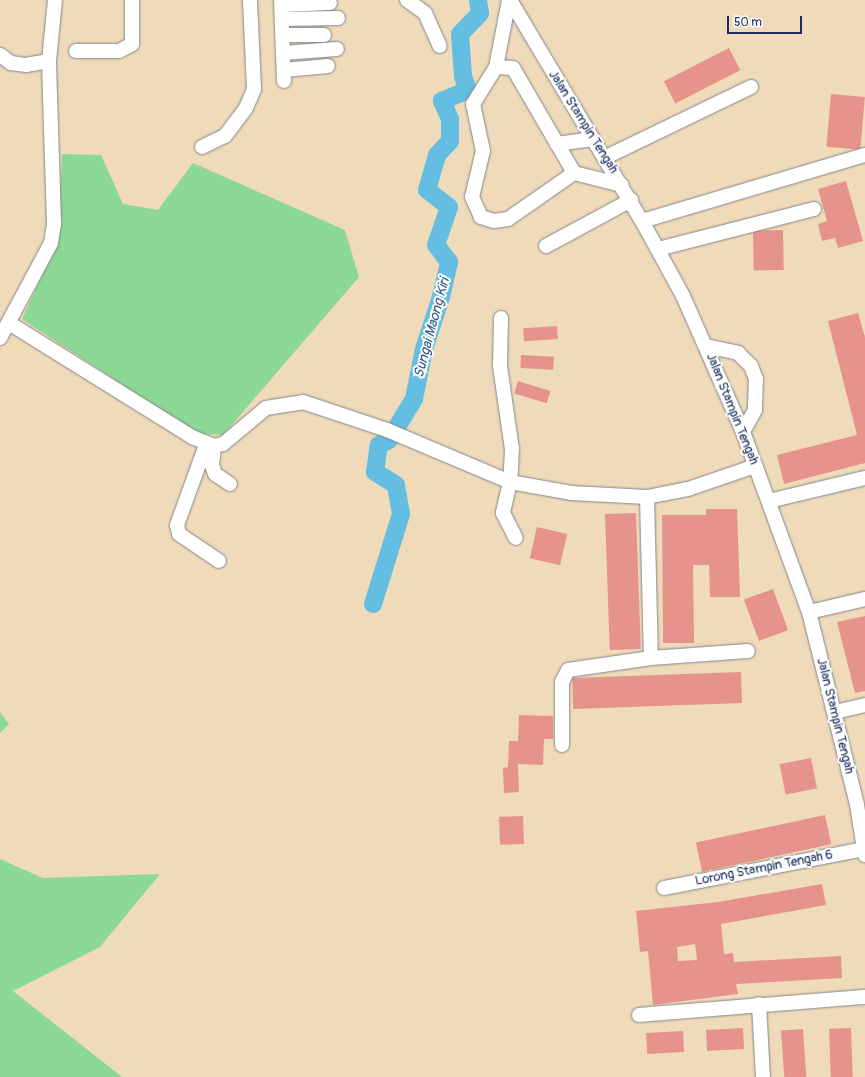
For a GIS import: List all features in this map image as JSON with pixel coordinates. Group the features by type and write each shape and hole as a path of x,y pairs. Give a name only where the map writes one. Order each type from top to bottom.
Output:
{"street":[{"path":"0,338 52,243 54,224 49,61 55,0"},
{"path":"76,51 119,51 132,44 132,0"},
{"path":"202,147 225,136 246,108 254,89 250,0"},
{"path":"407,0 424,13 440,46"},
{"path":"510,0 496,67 473,104 483,137 483,151 472,197 481,217 494,221 508,218 574,173"},
{"name":"Jalan Stampin Tengah","path":"510,0 593,139 606,157 658,249 706,346 743,432 809,612 861,804 865,852"},
{"path":"282,8 330,3"},
{"path":"282,8 338,18"},
{"path":"282,8 284,75 328,66"},
{"path":"282,35 324,35"},
{"path":"283,53 337,49"},
{"path":"0,55 11,63 26,66 49,61"},
{"path":"496,67 513,68 574,173 622,185"},
{"path":"606,157 751,87"},
{"path":"557,144 593,139"},
{"path":"642,220 865,155"},
{"path":"546,246 631,200"},
{"path":"658,249 814,209"},
{"path":"501,318 500,366 512,449 510,482 503,513 516,538"},
{"path":"9,323 210,445 223,444 266,408 288,402 317,406 387,430 510,482 571,493 647,497 694,488 755,466"},
{"path":"706,346 738,353 751,366 756,379 755,410 743,432"},
{"path":"210,445 212,465 215,474 230,484"},
{"path":"210,445 177,525 179,534 219,561"},
{"path":"769,501 865,478"},
{"path":"647,497 651,658"},
{"path":"809,612 865,599"},
{"path":"562,745 564,674 574,667 651,658 748,651"},
{"path":"835,712 865,705"},
{"name":"Lorong Stampin Tengah 6","path":"664,888 865,852"},
{"path":"639,1015 759,1004 865,997"},
{"path":"759,1004 763,1077"}],"green space":[{"path":"62,154 101,155 123,204 158,210 193,163 345,230 359,277 223,435 198,434 22,319 58,241"},
{"path":"0,712 9,724 0,733"},
{"path":"0,859 43,878 160,874 100,947 13,991 122,1077 0,1077"}],"building":[{"path":"729,48 740,70 675,103 664,81"},
{"path":"831,94 865,97 860,150 826,147"},
{"path":"846,181 863,241 838,248 835,238 822,241 818,224 827,221 818,189"},
{"path":"783,230 784,270 754,271 753,231"},
{"path":"858,313 865,337 865,463 784,484 777,455 857,435 828,321"},
{"path":"557,326 558,339 524,341 523,328"},
{"path":"521,355 554,357 553,370 520,368"},
{"path":"518,381 551,391 547,403 514,393"},
{"path":"706,509 737,509 740,597 710,597 709,565 693,565 694,643 663,643 662,515 706,515"},
{"path":"636,513 641,649 610,650 605,514"},
{"path":"537,527 567,534 560,565 530,558"},
{"path":"773,589 788,630 759,641 744,600"},
{"path":"865,616 865,691 855,693 837,622"},
{"path":"741,672 742,703 573,709 572,678"},
{"path":"519,715 553,716 553,739 544,739 543,765 518,764 519,792 504,793 503,768 508,767 509,741 518,741"},
{"path":"811,758 817,788 786,795 780,764"},
{"path":"825,815 831,844 702,872 696,842"},
{"path":"523,816 524,844 500,845 499,817"},
{"path":"822,884 826,905 721,924 724,954 733,953 734,962 841,956 842,978 736,984 738,994 653,1005 648,951 640,952 636,911 718,902","holes":["695,944 697,960 678,961 677,947"]},
{"path":"743,1028 744,1049 707,1051 706,1030"},
{"path":"851,1028 853,1077 831,1077 829,1029"},
{"path":"803,1029 806,1077 784,1077 781,1031"},
{"path":"683,1031 684,1052 647,1054 646,1033"}],"waterway":[{"name":"Sungai Maong Kiri","path":"373,604 401,514 396,485 375,472 379,445 389,440 414,399 424,349 441,297 449,262 436,245 449,207 427,190 437,155 450,141 450,119 442,101 468,90 463,76 460,34 480,13 478,0"}]}
